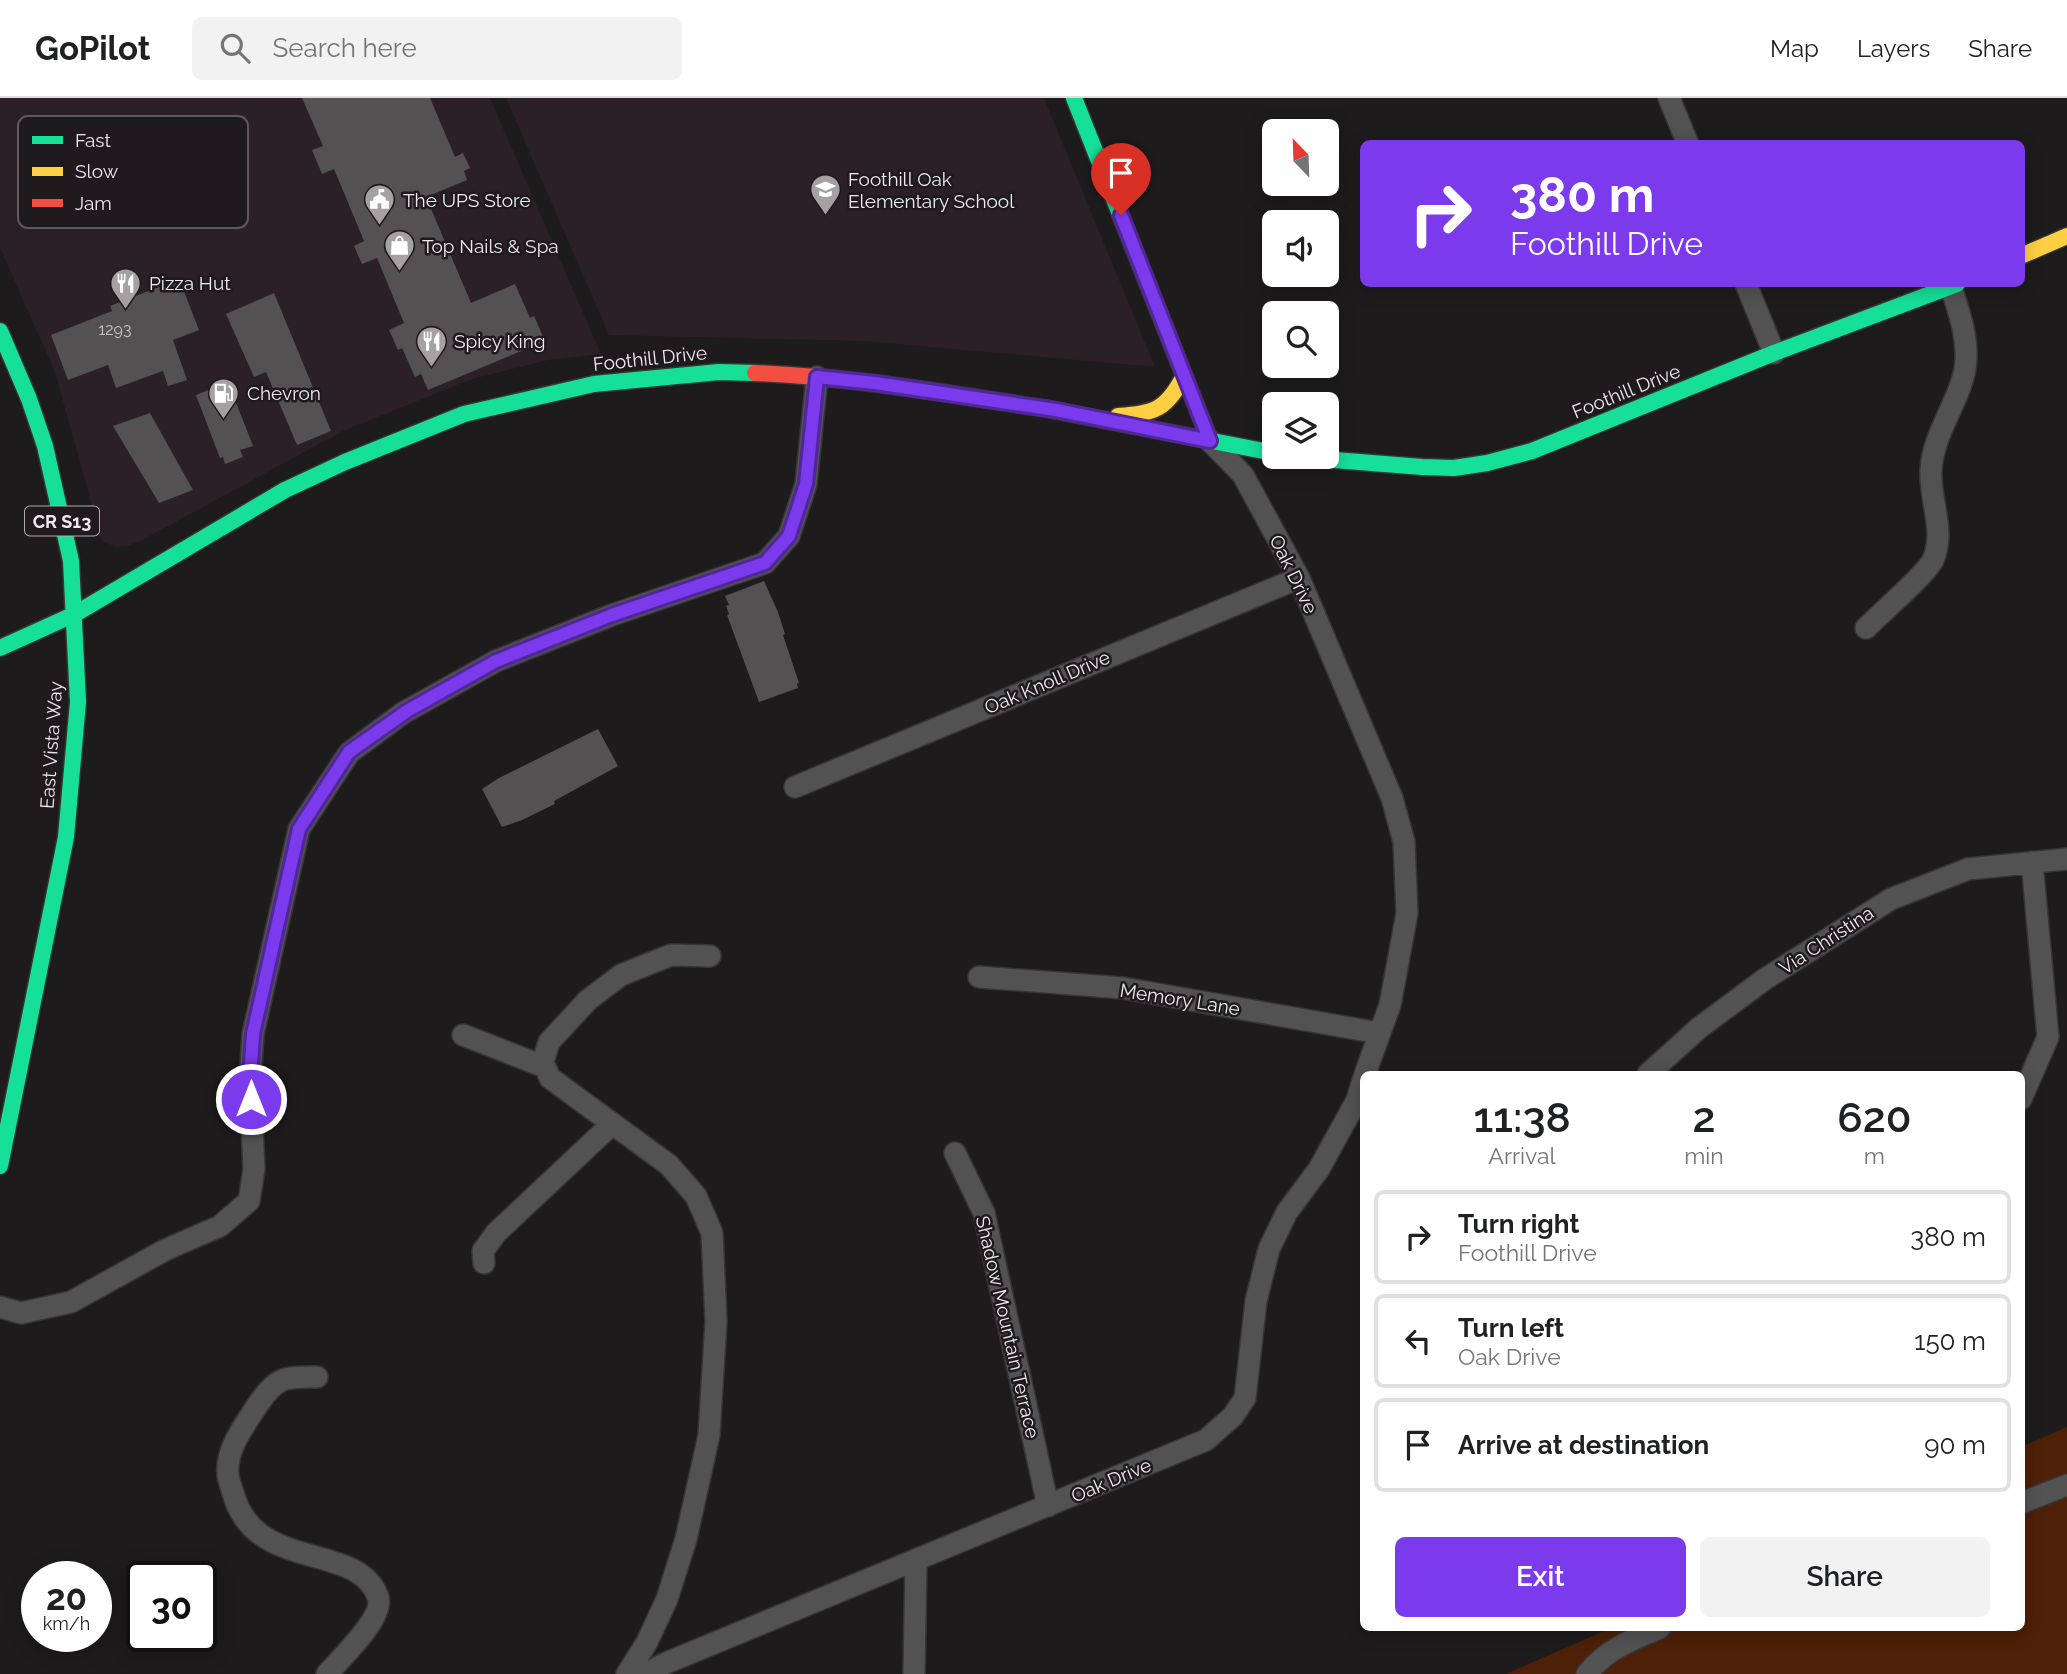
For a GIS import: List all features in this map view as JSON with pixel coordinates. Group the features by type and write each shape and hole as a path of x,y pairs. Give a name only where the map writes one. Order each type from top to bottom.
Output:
{"street":[{"name":"Oak Drive","path":"1074,98 1210,441 1243,475 1299,578 1392,798 1404,842 1407,913 1390,1005 1366,1071"},
{"path":"1669,98 1686,140"},
{"path":"2025,254 2067,236"},
{"path":"1747,287 1774,354"},
{"name":"Foothill Drive","path":"1339,460 1454,468 1487,463 1532,451 1949,287"},
{"path":"1866,628 1932,562 1939,538 1931,470 1941,426 1960,386 1966,360 1965,332 1954,287"},
{"name":"East Vista Way","path":"0,331 30,399 45,446 71,561 78,702 66,837 0,1166"},
{"name":"Foothill Drive","path":"0,648 75,614 285,490 345,462 464,414 594,384 719,372 817,377 1043,408 1262,451"},
{"path":"1093,419 1151,413 1167,404 1184,376"},
{"path":"0,1307 21,1313 71,1301 165,1250 220,1226 249,1201 254,1169 250,1079 256,1022 299,829 349,752 407,711 496,661 612,615 765,563 789,536 806,484 817,377"},
{"name":"Oak Knoll Drive","path":"795,787 1299,578"},
{"name":"Via Christina","path":"1651,1071 1699,1028 1765,979 1891,899 1968,869 2067,859"},
{"path":"2025,1090 2048,1037 2032,862"},
{"path":"627,1674 647,1642 667,1599 686,1539 709,1435 716,1321 712,1233 696,1196 668,1165 550,1077 543,1062 549,1042 588,1000 621,975 671,955 710,956"},
{"name":"Memory Lane","path":"979,977 1123,989 1379,1033"},
{"path":"463,1035 545,1067"},
{"name":"Oak Drive","path":"645,1674 1206,1440 1234,1416 1245,1398 1256,1301 1269,1249 1287,1212 1319,1169 1360,1090"},
{"path":"484,1264 483,1251 496,1233 612,1124"},
{"name":"Shadow Mountain Terrace","path":"955,1153 984,1213 1048,1506"},
{"path":"317,1377 288,1377 270,1386 230,1453 228,1474 236,1504 249,1526 269,1541 344,1566 371,1583 380,1601 377,1616 327,1674"},
{"path":"2025,1501 2067,1485"},
{"path":"914,1674 916,1560"},
{"path":"1587,1674 1596,1662 1628,1641 1653,1631"}],"shaded area":[{"path":"0,98 490,98 601,354 548,360 472,379 343,431 146,538 128,546 116,547 104,542 97,533 94,513 55,372 0,248"},
{"name":"Foothill Oak Elementary School","path":"506,98 1044,98 1155,367 864,341 609,335"},
{"path":"2067,1427 2067,1674 1506,1674 1604,1631 2025,1631 2025,1445"}],"building":[{"path":"302,98 430,98 455,157 463,153 470,168 464,171 467,180 426,197 471,303 515,284 530,318 534,316 545,341 428,390 421,374 415,377 402,348 398,350 389,330 404,323 377,258 362,264 354,246 364,241 334,169 322,174 312,150 323,146"},
{"path":"179,279 199,330 173,340 187,380 168,386 163,371 116,388 108,365 68,380 51,335 112,311 110,306"},
{"path":"274,293 331,431 297,445 266,372 254,377 226,314"},
{"name":"Chevron","path":"228,382 253,446 240,450 243,457 225,464 223,457 220,458 196,395"},
{"path":"150,413 193,490 159,503 113,426"},
{"path":"764,581 778,612 799,683 798,688 759,702 727,615 726,606 729,605 725,596"},
{"path":"598,729 618,766 554,801 555,804 502,827 482,789"}],"traffic: fast":[{"path":"1074,98 1210,441"},
{"path":"1339,460 1454,468 1487,463 1532,451 1774,353 1949,287"},
{"path":"0,331 29,399 45,446 71,561 78,702 66,837 0,1166"},
{"path":"0,648 75,614 285,490 345,462 464,414 594,384 719,372 755,373"},
{"path":"1048,409 1262,451"}],"traffic: slow":[{"path":"2025,254 2067,236"},
{"path":"1118,416 1158,408 1171,396 1184,376"}],"traffic: jam":[{"path":"755,373 865,382 1048,409"}],"place":[{"name":"Foothill Oak Elementary School","path":"825,217"},
{"name":"The UPS Store","path":"380,227"},
{"name":"Top Nails & Spa","path":"399,273"},
{"name":"Pizza Hut","path":"126,310"},
{"name":"Spicy King","path":"431,368"},
{"name":"Chevron","path":"224,420"}],"route":[{"path":"251,1099 253,1034 299,829 349,752 407,711 496,661 612,615 765,563 789,536 806,484 817,377 1056,410 1210,441 1121,215"}]}
